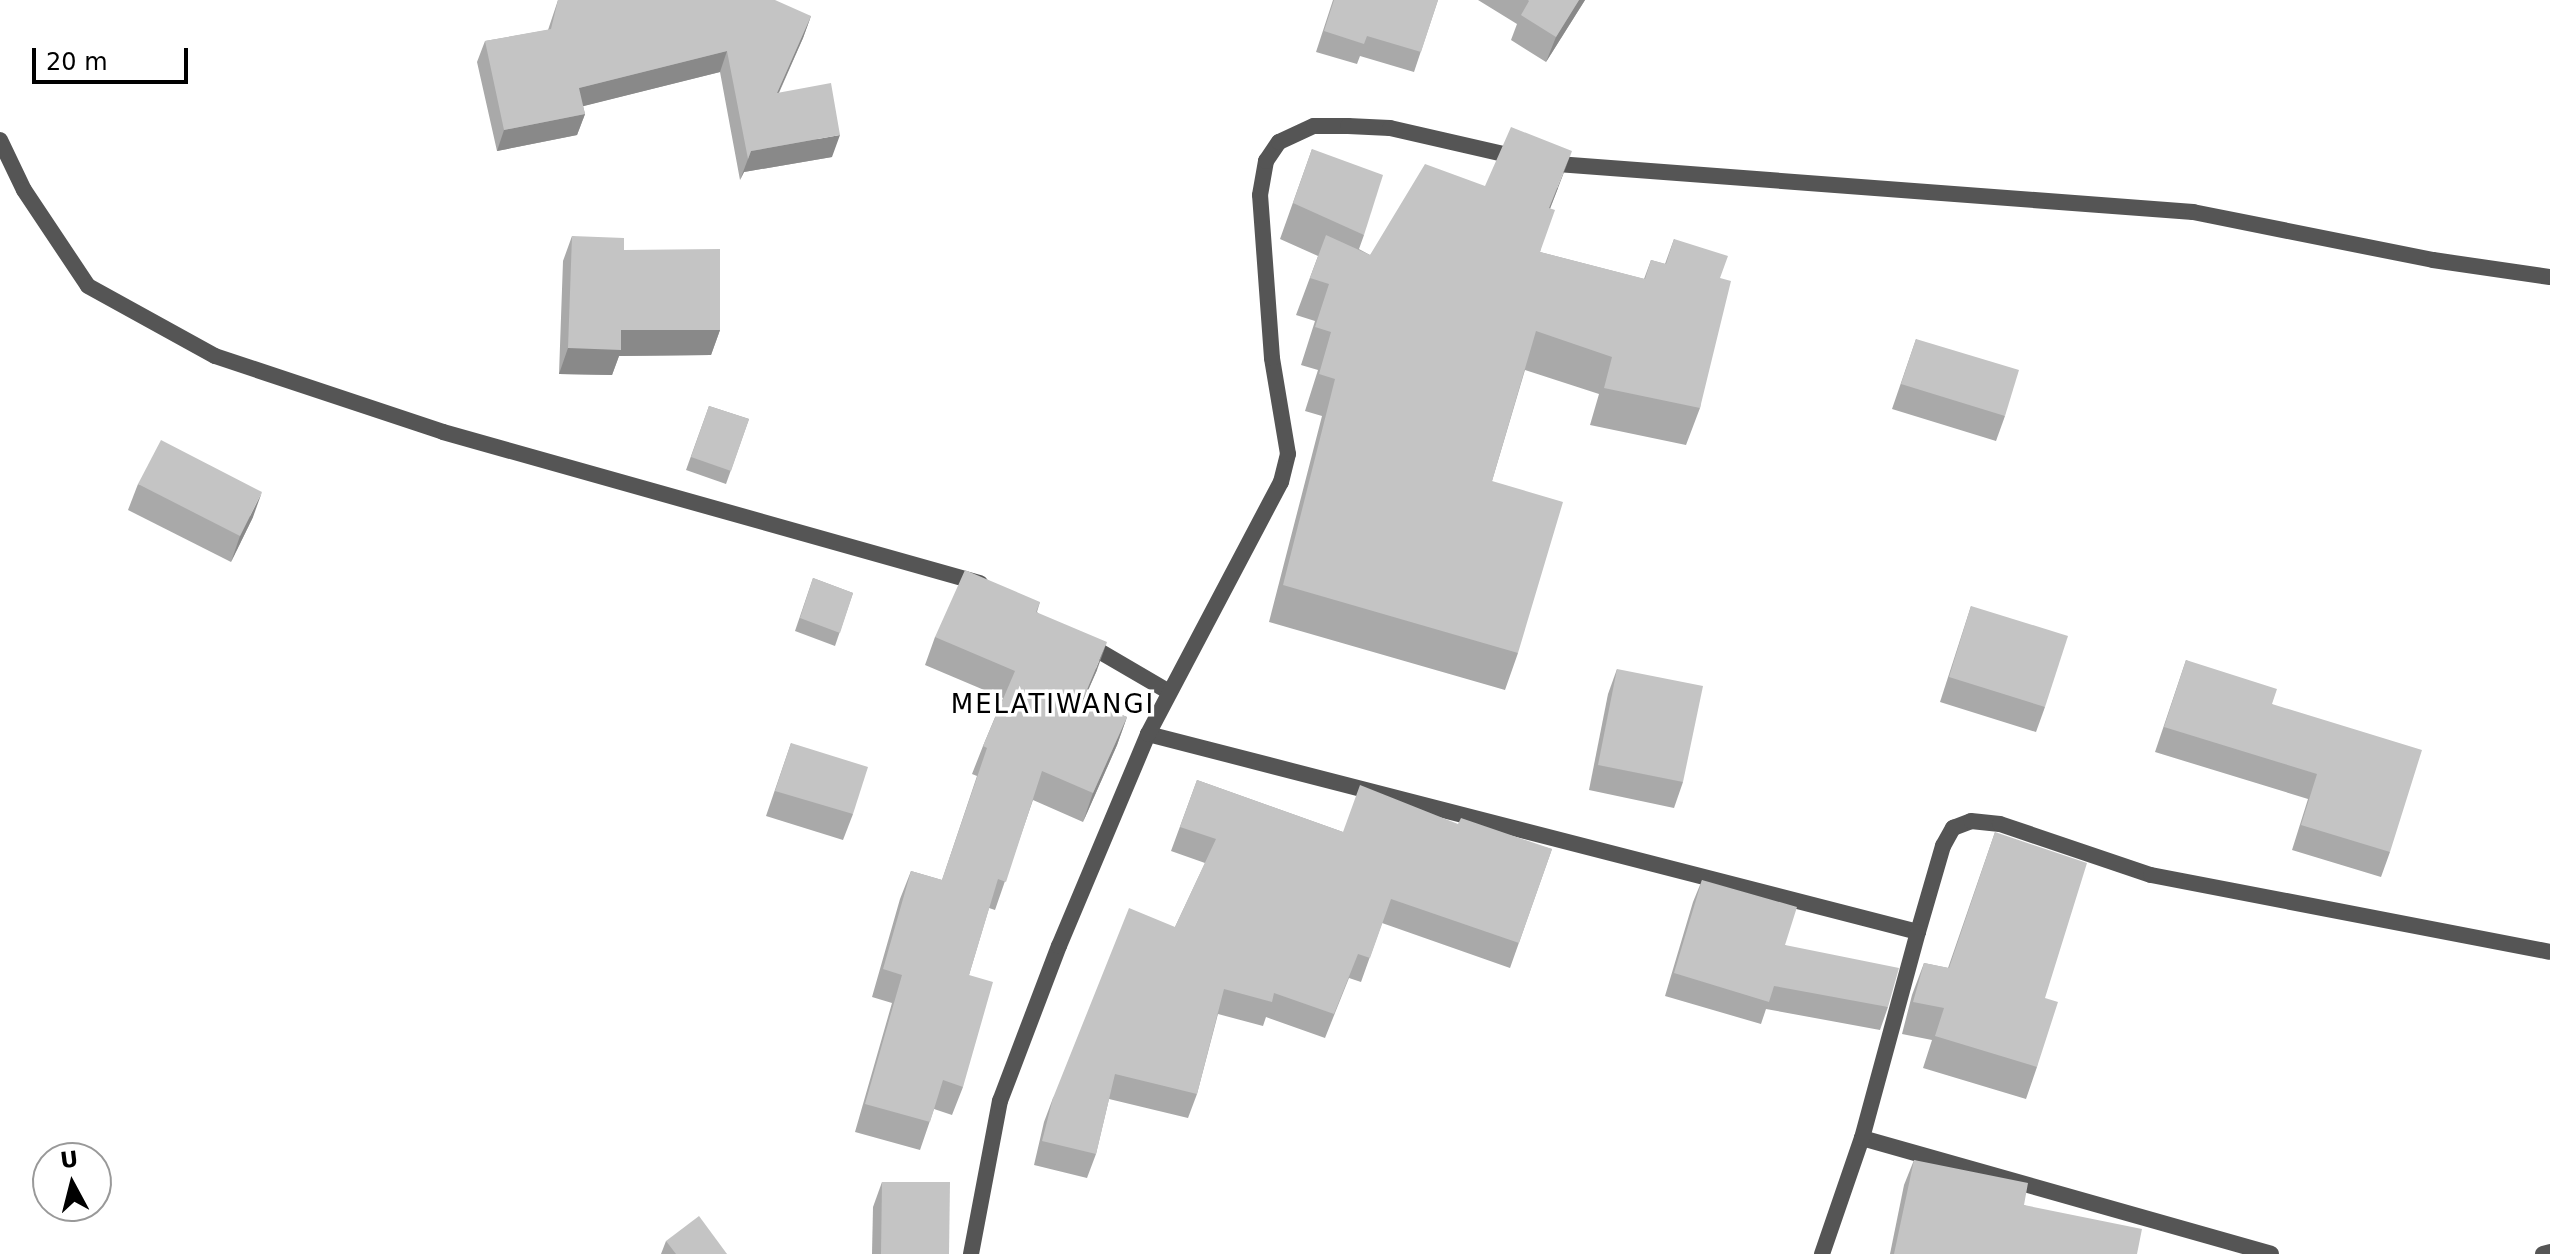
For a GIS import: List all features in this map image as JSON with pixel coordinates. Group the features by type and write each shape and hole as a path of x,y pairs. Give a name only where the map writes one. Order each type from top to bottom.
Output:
{"street":[{"path":"971,1254 1000,1101 1148,734 1284,468 1288,454 1272,358 1260,195 1266,161 1279,142 1314,126 1390,128 1566,169 2193,212 2433,260 2550,277"},
{"path":"0,140 24,190 88,286 215,356 443,432 966,575 993,590"},
{"path":"1075,637 1169,692"},
{"path":"1148,734 1918,932"},
{"path":"1822,1254 1862,1138 1943,846 1953,828 1971,821 2000,824 2151,875 2550,952"},
{"path":"1862,1138 2271,1254"},
{"path":"2543,1254 2550,1252"}],"building":[{"path":"558,0 775,0 811,16 777,93 831,83 840,135 751,151 748,159 727,51 579,88 585,114 504,130 485,41 551,29"},
{"path":"1334,0 1438,0 1421,52 1367,36 1364,44 1324,31"},
{"path":"1528,0 1579,0 1556,37 1521,15"},
{"path":"1511,127 1572,151 1549,208 1555,210 1540,252 1645,279 1651,260 1666,264 1674,239 1728,256 1720,278 1731,281 1700,408 1604,388 1612,357 1536,331 1492,481 1563,502 1518,653 1283,585 1335,379 1319,374 1331,332 1315,327 1329,284 1310,278 1326,235 1370,255 1425,164 1485,186"},
{"path":"1312,149 1383,175 1364,235 1293,203"},
{"path":"572,236 624,238 624,250 720,249 720,330 621,330 621,350 568,348"},
{"path":"1916,339 2019,370 2005,416 1901,384"},
{"path":"709,406 749,419 731,471 691,457"},
{"path":"161,440 262,492 240,536 138,484"},
{"path":"965,570 1040,602 1036,612 1107,642 1083,699 1127,717 1093,793 1042,771 1006,882 998,879 969,975 993,982 963,1087 943,1080 930,1122 865,1104 902,975 883,969 911,871 942,880 987,748 983,746 1015,671 935,637"},
{"path":"813,578 853,593 840,633 800,618"},
{"path":"1971,606 2068,636 2045,707 1949,677"},
{"path":"2186,660 2277,689 2272,704 2422,750 2390,852 2301,825 2317,774 2164,727"},
{"path":"1617,669 1703,686 1683,782 1598,765"},
{"path":"791,743 868,767 853,814 775,791"},
{"path":"1197,780 1343,832 1360,785 1458,824 1461,818 1552,849 1519,943 1391,899 1370,958 1358,954 1334,1014 1274,993 1272,1002 1224,989 1197,1094 1115,1074 1096,1154 1042,1141 1053,1098 1129,908 1175,927 1216,839 1180,827"},
{"path":"1995,832 2087,863 2045,998 2058,1002 2037,1067 1935,1036 1944,1008 1913,1002 1924,963 1949,968"},
{"path":"1702,880 1797,907 1785,945 1899,968 1888,1007 1774,986 1769,1002 1674,973"},
{"path":"1914,1160 2028,1183 2024,1205 2142,1229 2137,1254 1894,1254"},
{"path":"882,1182 950,1182 949,1254 881,1254"},
{"path":"699,1216 727,1254 676,1254 666,1241"}],"district":[{"name":"MELATIWANGI","path":"1053,705"}]}
